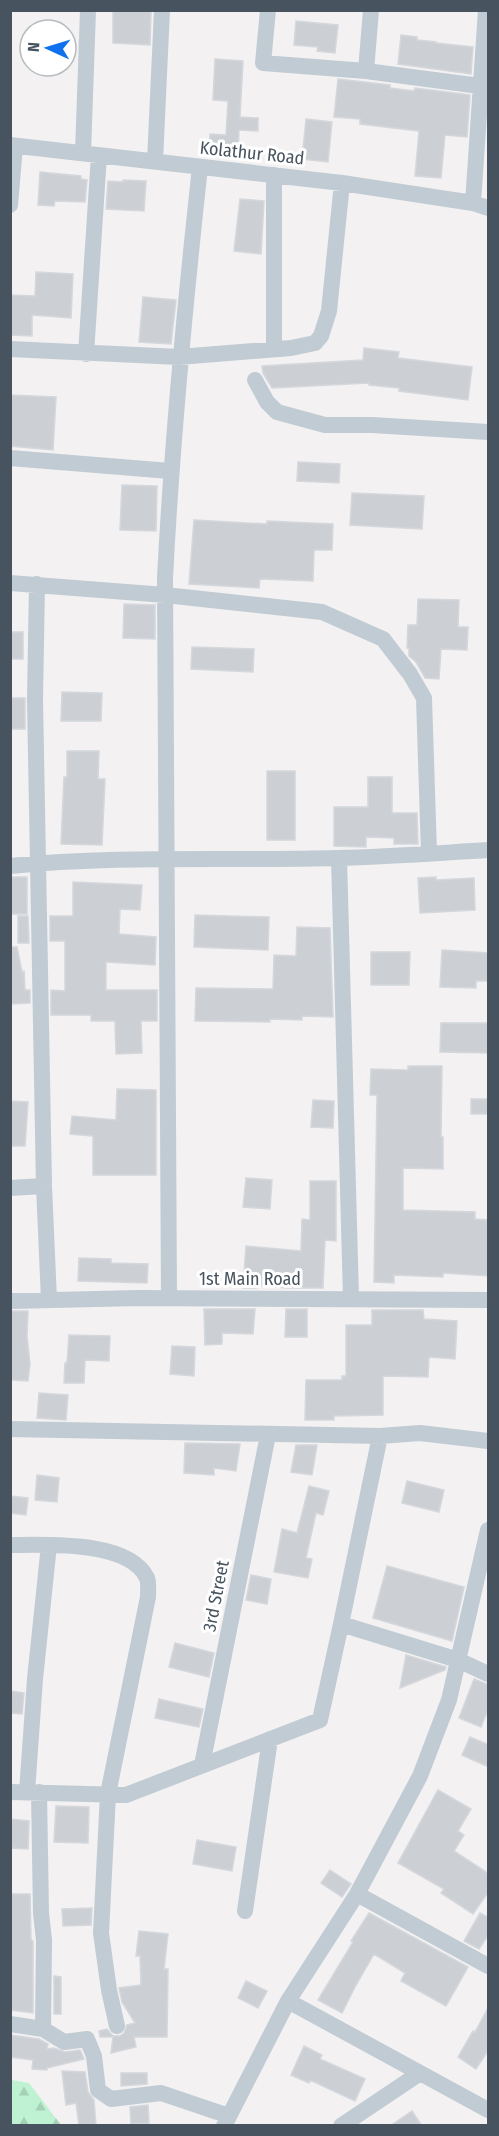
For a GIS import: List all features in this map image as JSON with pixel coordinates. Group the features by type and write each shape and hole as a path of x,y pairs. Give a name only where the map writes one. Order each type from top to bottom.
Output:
{"street":[{"path":"86,354 91,154 88,10"},
{"path":"155,161 162,10"},
{"path":"268,10 263,63 366,71 480,86"},
{"path":"366,71 371,10"},
{"path":"481,206 480,86 486,10"},
{"path":"10,205 13,146"},
{"name":"Kolathur Road","path":"13,146 342,183 481,206"},
{"path":"169,1298 165,596 170,471 179,357 200,167"},
{"path":"273,175 274,349"},
{"path":"10,349 179,357 315,343 321,336 329,311 342,183"},
{"path":"255,380 267,402 277,412 325,425 372,425 489,432"},
{"path":"10,458 170,471"},
{"path":"10,583 322,612 383,639 410,674 424,698 429,853"},
{"path":"37,584 35,700 44,1186 49,1300"},
{"path":"10,866 38,863 339,858 489,850"},
{"path":"339,858 351,1298"},
{"path":"10,1188 44,1186"},
{"name":"1st Main Road","path":"10,1301 169,1298 489,1300"},
{"path":"10,1429 268,1435 380,1436 420,1433 489,1441"},
{"name":"3rd Street","path":"202,1766 268,1435"},
{"path":"26,1792 126,1795 320,1720 349,1594 380,1436"},
{"path":"10,2024 43,2029 64,2042 87,2039 94,2056 98,2090 111,2099 161,2093 227,2121 288,2001 357,1894 420,1776 449,1700 489,1530"},
{"path":"10,1545 49,1545 112,1552 136,1563 148,1579 148,1597 108,1794 101,1933 117,2026"},
{"path":"43,2029 44,1940 26,1792 49,1545"},
{"path":"341,1624 458,1660 489,1674"},
{"path":"245,1911 270,1739"},
{"path":"357,1894 489,1966"},
{"path":"288,2001 489,2110"},
{"path":"341,2126 420,2073"}],"green space":[{"path":"11,2080 29,2083 61,2125 11,2125"}],"building":[{"path":"113,10 151,10 150,45 113,43"},
{"path":"296,21 338,25 335,53 317,51 318,47 294,45"},
{"path":"401,35 417,37 417,40 473,47 471,74 398,64"},
{"path":"215,59 243,61 240,117 258,118 258,131 239,130 238,154 209,152 210,134 226,135 228,101 213,100"},
{"path":"338,79 390,85 390,88 414,91 415,88 470,95 467,137 445,135 441,178 415,176 419,131 360,124 360,119 334,117"},
{"path":"306,119 332,122 328,162 302,159"},
{"path":"40,172 81,176 81,179 87,180 85,202 55,201 54,206 38,205"},
{"path":"123,180 146,181 144,211 106,209 108,181 123,182"},
{"path":"240,199 264,201 261,254 234,251"},
{"path":"36,272 73,274 71,318 32,315 32,336 10,335 10,295 35,296"},
{"path":"143,297 176,300 171,344 139,342"},
{"path":"364,348 399,352 398,358 472,367 468,400 399,391 399,388 369,385 369,383 272,388 263,373 262,366 363,360"},
{"path":"10,395 56,397 53,450 10,446"},
{"path":"298,462 340,464 339,483 297,481"},
{"path":"122,485 157,486 156,531 120,530"},
{"path":"352,493 424,496 422,529 350,525"},
{"path":"194,520 267,524 267,521 333,524 332,550 314,550 313,581 260,579 259,588 189,584"},
{"path":"418,599 459,600 458,627 468,627 467,650 441,649 439,679 425,678 416,662 409,656 408,625 417,625"},
{"path":"124,604 155,605 155,639 123,638"},
{"path":"10,632 23,632 23,659 10,659"},
{"path":"192,647 254,649 253,672 191,669"},
{"path":"62,692 102,693 101,721 61,721"},
{"path":"10,698 25,698 25,729 10,729"},
{"path":"67,751 99,751 98,779 105,779 102,845 61,844"},
{"path":"267,771 295,771 295,840 267,840"},
{"path":"368,777 392,777 392,813 417,813 418,844 394,844 394,838 366,837 366,847 334,846 334,807 368,807"},
{"path":"10,877 27,877 27,914 10,914"},
{"path":"436,877 436,880 474,878 475,910 420,913 418,878"},
{"path":"73,882 142,885 140,910 120,909 119,934 156,937 155,965 106,962 106,990 157,990 157,1021 141,1021 142,1053 116,1054 115,1021 91,1021 91,1015 51,1015 51,990 65,991 65,941 50,941 50,916 73,916"},
{"path":"195,915 269,917 268,950 194,947"},
{"path":"18,916 28,916 29,943 18,943"},
{"path":"297,927 330,928 333,1017 302,1016 302,1020 270,1019 270,1022 195,1021 196,988 273,989 274,955 296,956"},
{"path":"10,947 17,947 22,972 24,971 25,990 30,990 30,1003 10,1004"},
{"path":"442,950 489,953 489,981 476,981 476,988 440,987"},
{"path":"371,952 410,952 409,985 371,985"},
{"path":"441,1023 489,1023 489,1053 440,1052"},
{"path":"408,1066 442,1066 443,1169 403,1168 403,1210 475,1212 475,1219 489,1220 489,1276 443,1273 443,1277 394,1275 394,1283 374,1282 377,1095 370,1095 371,1069 408,1070"},
{"path":"117,1089 156,1090 156,1175 93,1175 93,1136 70,1134 72,1116 116,1120"},
{"path":"471,1099 489,1099 489,1114 471,1114"},
{"path":"313,1100 334,1101 333,1128 311,1127"},
{"path":"10,1101 28,1102 25,1146 10,1146"},
{"path":"246,1178 272,1180 270,1209 243,1207"},
{"path":"310,1181 336,1181 336,1241 325,1240 323,1288 256,1285 256,1288 243,1288 246,1246 301,1251 302,1219 310,1220"},
{"path":"79,1258 111,1259 111,1263 148,1264 147,1283 78,1281"},
{"path":"204,1309 255,1309 253,1334 222,1333 222,1344 205,1345"},
{"path":"286,1309 307,1309 307,1337 285,1337"},
{"path":"372,1310 423,1310 424,1319 457,1321 455,1359 429,1357 428,1377 383,1376 383,1415 334,1416 334,1420 305,1420 306,1380 342,1380 342,1376 346,1376 346,1325 372,1325"},
{"path":"10,1311 28,1311 27,1336 30,1364 28,1381 10,1380"},
{"path":"69,1335 110,1336 109,1361 85,1360 84,1383 64,1383"},
{"path":"172,1346 195,1347 194,1376 170,1374"},
{"path":"39,1393 68,1395 66,1420 37,1418"},
{"path":"185,1443 240,1444 236,1471 214,1468 214,1475 184,1473"},
{"path":"296,1445 317,1445 312,1475 291,1472"},
{"path":"37,1475 59,1478 57,1502 35,1500"},
{"path":"407,1481 444,1490 439,1512 402,1503"},
{"path":"309,1486 329,1491 323,1515 316,1513 306,1558 312,1559 308,1578 274,1572 282,1529 297,1533"},
{"path":"10,1496 28,1498 26,1515 10,1513"},
{"path":"387,1566 464,1587 452,1641 373,1618"},
{"path":"251,1575 271,1579 267,1604 246,1600"},
{"path":"175,1643 214,1653 209,1677 169,1667"},
{"path":"406,1655 446,1667 445,1670 400,1688"},
{"path":"474,1679 489,1685 489,1707 481,1727 459,1718"},
{"path":"10,1691 24,1693 22,1714 10,1713"},
{"path":"159,1699 203,1709 199,1727 155,1718"},
{"path":"470,1737 489,1745 489,1767 462,1755"},
{"path":"438,1790 471,1809 458,1831 464,1835 454,1851 489,1874 489,1891 473,1914 441,1893 444,1889 398,1863"},
{"path":"56,1806 89,1807 88,1843 54,1842"},
{"path":"10,1819 29,1821 28,1849 10,1848"},
{"path":"197,1840 236,1847 232,1871 193,1864"},
{"path":"330,1870 351,1884 342,1897 321,1883"},
{"path":"10,1894 30,1894 31,1940 33,1941 33,2013 10,2010"},
{"path":"92,1908 91,1925 63,1926 62,1909"},
{"path":"369,1913 468,1967 446,2006 401,1981 405,1973 374,1954 342,2013 318,2000"},
{"path":"480,1913 489,1918 489,1934 479,1949 464,1941"},
{"path":"139,1931 168,1934 164,1969 168,1969 167,2037 134,2037 136,2047 111,2053 113,2037 100,2037 99,2031 107,2029 113,2036 120,2036 127,2025 135,2023 122,2002 119,1988 141,1985 140,1956 136,1956"},
{"path":"54,1976 61,1977 61,2014 54,2014"},
{"path":"246,1981 267,1991 258,2008 238,1998"},
{"path":"489,2006 489,2049 476,2069 458,2057"},
{"path":"10,2035 39,2039 48,2044 47,2049 54,2048 65,2052 80,2050 84,2059 47,2068 47,2070 32,2069 33,2060 10,2057"},
{"path":"304,2046 322,2055 320,2059 365,2079 355,2101 310,2080 309,2083 291,2075"},
{"path":"62,2071 85,2072 88,2092 94,2100 96,2126 79,2126 76,2103 66,2105"},
{"path":"121,2073 147,2073 147,2084 121,2086"},
{"path":"148,2105 149,2123 131,2124 130,2107"},
{"path":"412,2111 422,2126 390,2126"}]}
